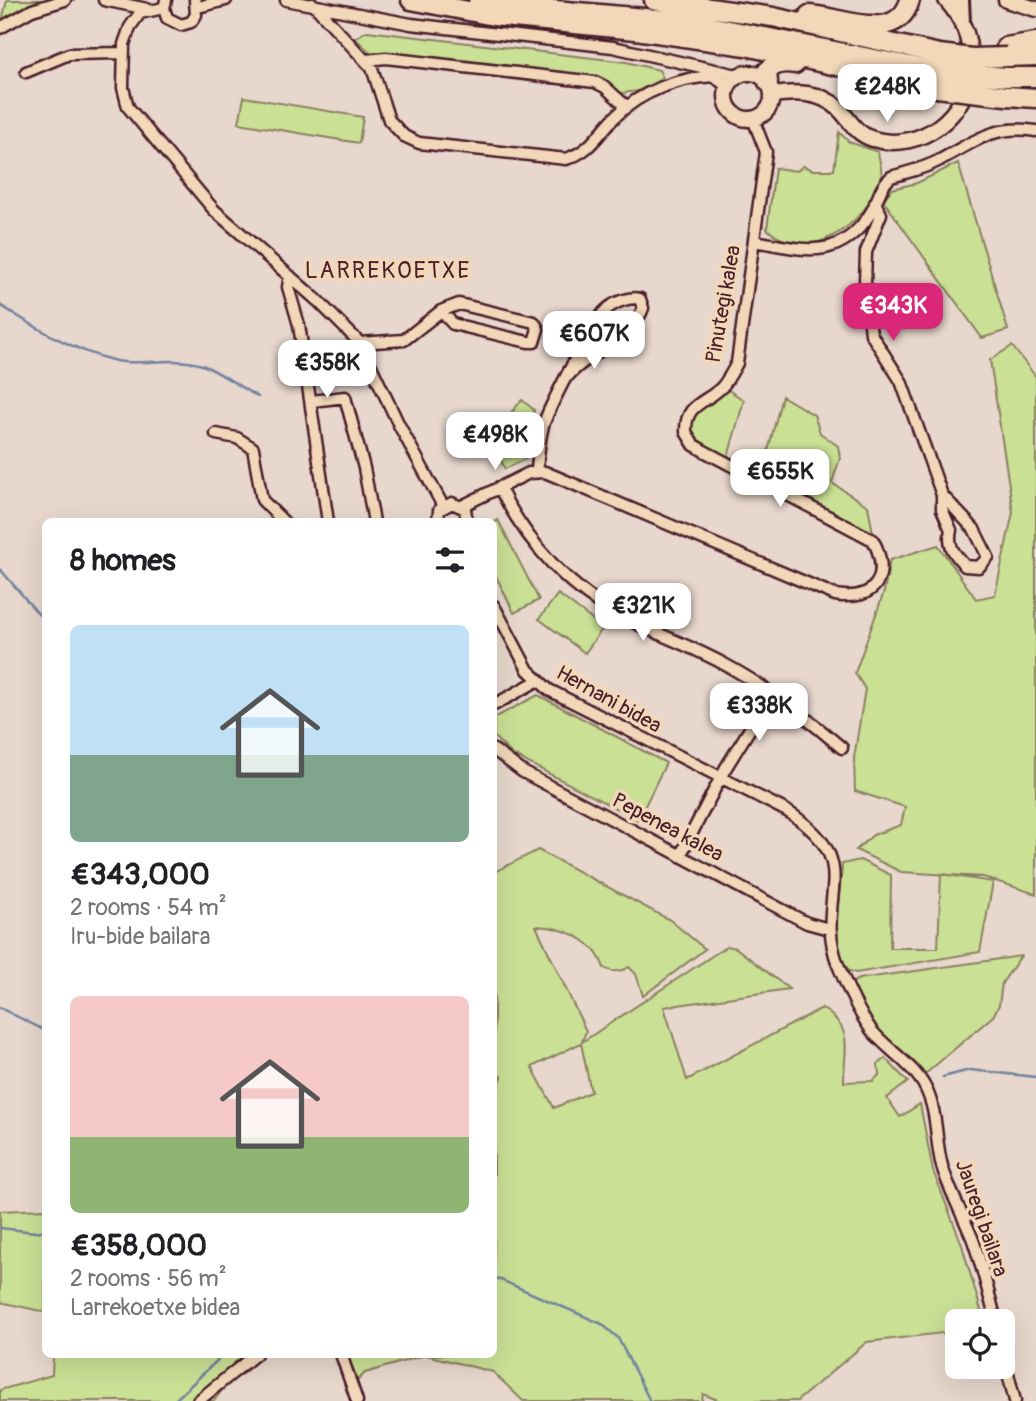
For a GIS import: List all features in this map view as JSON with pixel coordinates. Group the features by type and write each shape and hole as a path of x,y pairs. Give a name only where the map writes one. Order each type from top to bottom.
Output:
{"highway":[{"path":"411,0 494,16 636,30 746,46 870,76"},
{"path":"411,0 513,5 689,22 938,80"},
{"path":"654,0 824,16 885,27 897,22 910,0"},
{"path":"690,4 773,17 939,50"},
{"path":"789,14 972,58 1006,52 1036,42"},
{"path":"1006,52 1036,56"},
{"path":"770,89 767,71 786,62 854,77 938,80 1006,87 1036,98"},
{"path":"1006,87 1036,76"}],"main road":[{"path":"770,89 769,107 754,119 739,118 729,108 727,87 737,75 757,74 770,89 820,97 837,107 856,131 870,138 885,142 918,137 940,126 960,106 970,72 970,39 963,22 946,0"},
{"path":"1006,0 1036,9"}],"street":[{"path":"0,28 32,10 65,0"},
{"path":"104,0 147,9 165,4 170,21 181,25 193,19 196,4 226,0"},
{"path":"286,0 437,27 568,40 737,75"},
{"path":"962,0 963,22"},
{"path":"313,4 366,60 378,79 389,120 404,136 419,143 566,159 584,152 627,107 649,92 681,81 716,76"},
{"path":"147,9 130,27 123,53 123,88 133,114 214,209 360,343 399,425 443,506"},
{"path":"337,30 340,21 350,13"},
{"path":"26,72 78,52 123,53"},
{"path":"366,60 386,58 595,82 605,87 627,107"},
{"path":"678,61 716,76 727,87"},
{"path":"678,61 681,81"},
{"name":"Pinutegi kalea","path":"537,471 835,596 861,596 871,590 882,568 881,555 873,540 704,451 694,445 686,432 689,412 696,403 721,388 737,363 766,152 754,119"},
{"path":"754,241 806,251 833,246 858,230 876,203 885,182 891,177 936,162 997,131 1010,128 1036,131"},
{"path":"876,203 881,214 866,252 864,283 871,334 901,381 942,495 942,509 951,530 948,541 952,551 965,566 979,567 988,557 985,545 942,495"},
{"path":"290,276 288,287 299,325 312,401 327,518"},
{"path":"438,518 443,506 452,503 462,506 537,471 543,425 568,376 607,308 632,298 640,299 643,308 635,324 602,346 568,376"},
{"path":"360,343 404,340 441,311 459,304 534,322 538,329 534,342 528,342 453,324 441,311"},
{"path":"591,335 594,342 602,346"},
{"path":"312,401 345,397 364,467 373,518"},
{"path":"216,434 237,438 253,448 262,500 280,518"},
{"path":"499,487 533,542 572,584 627,619 708,656 772,693 842,748"},
{"path":"462,506 466,518"},
{"name":"Hernani bidea","path":"497,612 519,656 537,681 580,709 787,811 820,838 831,853 834,871 830,929 838,964 859,1010 873,1031 926,1086"},
{"path":"497,703 537,681"},
{"path":"680,856 720,779 772,693"},
{"name":"Pepenea kalea","path":"497,752 523,772 680,856 807,923 830,929"},
{"name":"Jauregi bailara","path":"926,1086 933,1108 941,1163 973,1240 993,1309"},
{"path":"198,1401 251,1358"},
{"path":"342,1358 357,1401"},
{"path":"1009,1379 1015,1401"}],"green space":[{"path":"7,0 75,0 43,5 7,24 3,17"},
{"path":"367,31 626,62 659,70 663,78 638,91 615,94 606,85 373,55 355,38"},
{"path":"244,97 363,117 359,143 239,123"},
{"path":"839,132 849,142 878,152 881,179 874,195 850,224 834,235 818,242 801,244 783,240 767,229 775,168 797,171 803,166 813,170 834,170"},
{"path":"958,163 1008,330 982,338 883,200 892,189 917,183"},
{"path":"1012,346 1036,377 1036,894 983,877 901,872 856,850 873,835 901,825 905,807 855,791 854,758 865,689 855,673 884,592 890,560 938,545 976,599 995,595 1013,512 990,360"},
{"path":"725,388 744,400 728,457 700,445 690,427 696,410"},
{"path":"782,396 814,415 820,433 838,446 840,458 832,483 868,506 873,533 786,487 781,480 763,471"},
{"path":"522,400 534,410 524,443 510,414"},
{"path":"507,417 527,458 505,469 485,428"},
{"path":"497,521 539,600 514,613 497,578"},
{"path":"558,594 603,628 585,653 539,619"},
{"path":"538,695 666,763 638,820 513,755 497,740 497,716"},
{"path":"538,850 670,920 705,949 643,996 636,974 629,967 617,971 607,970 594,950 577,937 558,929 536,926 586,1031 582,1042 727,946 736,948 789,989 664,1007 687,1080 822,1008 839,1024 843,1032 846,1049 844,1082 873,1081 879,1075 878,1064 885,1058 908,1082 887,1098 900,1117 920,1104 933,1171 961,1242 981,1309 945,1309 945,1336 942,1333 867,1342 797,1401 720,1401 703,1394 702,1401 523,1401 493,1372 438,1358 497,1358 497,1092 502,1076 497,1075 497,870","holes":["581,1043 591,1092 554,1108 532,1067"]},
{"path":"860,860 891,875 890,948 938,948 941,874 993,882 980,952 856,973 849,971 838,947 837,933 842,864"},
{"path":"1021,956 1002,983 999,1005 993,1016 923,1076 875,1028 852,983 859,979"},
{"path":"42,1209 42,1311 0,1302 0,1211"},
{"path":"53,1358 246,1358 214,1401 0,1401 0,1390 52,1375"},
{"path":"346,1358 415,1358 365,1373 355,1383"}],"water":[{"path":"471,415 482,436 472,441 461,420"}],"waterway":[{"path":"0,305 41,330 100,357 125,362 192,362 216,371 258,397"},
{"path":"0,569 42,618"},
{"path":"0,1008 42,1029"},
{"path":"943,1077 970,1070 1036,1077"},
{"path":"0,1228 42,1231"},
{"path":"497,1278 602,1324 618,1338 650,1401"},
{"path":"174,1401 220,1358"}],"district":[{"name":"LARREKOETXE","path":"388,270"}]}
